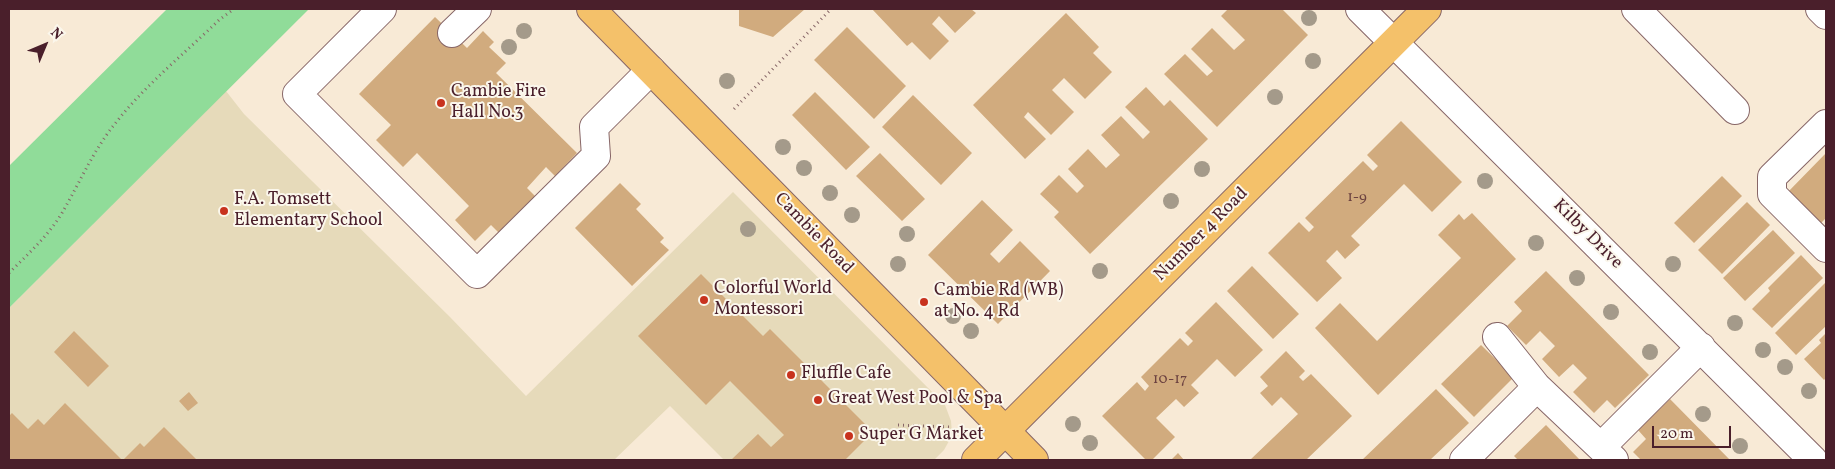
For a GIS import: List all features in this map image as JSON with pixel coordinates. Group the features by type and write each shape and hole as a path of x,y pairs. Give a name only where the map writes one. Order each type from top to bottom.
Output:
{"main road":[{"name":"Cambie Road","path":"591,9 1034,460"},
{"name":"Number 4 Road","path":"976,460 1428,9"}],"street":[{"path":"382,9 297,94 477,274 596,156 594,127 651,70"},
{"path":"452,33 477,9"},
{"name":"Kilby Drive","path":"1360,9 1813,460"},
{"path":"1636,9 1735,110"},
{"path":"1820,9 1826,16"},
{"path":"1824,240 1772,194 1772,177 1826,124"},
{"path":"1497,337 1537,387 1607,454 1701,347"},
{"path":"1464,460 1537,387"}],"path":[{"path":"9,273 38,245 61,215 113,126 136,100 219,20 234,9"},
{"path":"734,110 831,9"},
{"path":"898,425 949,427"}],"shaded area":[{"name":"F.A. Tomsett Elementary School","path":"226,91 244,114 450,317 526,396 733,192 945,405 951,421 952,433 949,441 944,450 934,460 724,460 670,406 614,460 9,460 9,308"}],"green space":[{"path":"167,9 309,9 9,308 9,166"}],"building":[{"path":"739,9 805,9 773,37 739,26"},
{"path":"872,9 971,9 976,13 955,33 939,16 932,24 949,41 930,60 912,42 907,46"},
{"path":"1228,9 1282,9 1308,35 1217,127 1164,74 1185,54 1207,76 1213,71 1191,49 1212,28 1234,50 1245,40 1221,16"},
{"path":"1066,13 1099,47 1093,53 1112,72 1085,99 1064,78 1052,90 1074,112 1051,135 1028,112 1024,117 1046,139 1025,159 973,105"},
{"path":"435,17 467,48 483,31 494,42 489,47 506,63 496,73 577,153 555,176 546,167 527,188 535,196 499,233 491,225 475,241 455,220 469,206 417,153 403,167 376,140 391,125 359,94"},
{"path":"847,27 906,86 874,119 814,60"},
{"path":"1146,87 1164,106 1170,100 1208,139 1090,254 1054,217 1059,212 1040,194 1059,175 1077,193 1084,186 1068,169 1088,149 1106,168 1120,155 1101,135 1121,116 1143,139 1150,132 1125,107"},
{"path":"815,92 870,147 846,170 792,115"},
{"path":"913,95 972,153 941,185 882,127"},
{"path":"1401,121 1462,182 1432,212 1404,184 1351,236 1360,245 1345,259 1337,250 1326,261 1342,278 1317,302 1268,253 1299,222 1309,232 1314,227 1305,218 1363,161 1373,171 1378,166 1367,155"},
{"path":"880,153 925,199 902,221 856,176"},
{"path":"1826,153 1826,218 1818,226 1786,194"},
{"path":"1722,176 1742,196 1694,243 1674,223"},
{"path":"620,183 641,204 636,209 664,238 660,242 669,250 632,286 575,228"},
{"path":"982,200 1013,230 990,254 999,263 1020,241 1050,271 998,324 928,255"},
{"path":"1747,202 1770,225 1722,274 1698,250"},
{"path":"1472,213 1516,259 1378,395 1315,328 1340,303 1377,341 1461,258 1438,235 1459,214 1464,220"},
{"path":"1773,230 1795,253 1745,301 1723,278"},
{"path":"1801,255 1823,278 1772,328 1752,309 1770,291 1768,288"},
{"path":"1252,266 1299,314 1273,339 1227,291"},
{"path":"1546,271 1649,375 1615,408 1607,400 1594,413 1573,392 1587,378 1573,364 1559,377 1542,359 1555,346 1540,331 1526,345 1507,326 1522,311 1514,302"},
{"path":"701,274 763,336 770,329 873,432 845,460 731,460 758,434 771,447 784,435 730,381 706,405 638,336"},
{"path":"1826,282 1826,326 1796,355 1775,333"},
{"path":"1216,302 1263,350 1235,377 1217,359 1191,385 1199,393 1184,407 1176,399 1156,418 1175,437 1152,460 1146,460 1102,416 1137,382 1145,391 1149,386 1141,377 1180,338 1188,346 1193,341 1185,333"},
{"path":"74,331 109,366 88,387 54,352"},
{"path":"1826,333 1826,378 1824,380 1804,359 1821,343 1819,340"},
{"path":"1481,345 1514,377 1474,417 1441,384"},
{"path":"1286,351 1305,371 1299,377 1303,381 1311,374 1352,416 1306,460 1250,460 1298,414 1281,397 1272,406 1260,393 1268,386 1260,377"},
{"path":"1436,389 1469,423 1430,460 1362,460"},
{"path":"189,392 198,403 188,411 179,401"},
{"path":"1670,399 1730,460 1641,460 1633,452 1646,439 1638,430"},
{"path":"65,403 122,460 9,460 9,416 12,413 28,429 38,419 44,425"},
{"path":"1546,425 1580,460 1518,460 1514,456"},
{"path":"164,427 197,460 123,460 140,443 144,447"},
{"path":"1178,453 1184,460 1171,460"}],"place":[{"name":"Cambie Fire Hall No.3","path":"441,103"},
{"name":"F.A. Tomsett Elementary School","path":"224,211"},
{"name":"Colorful World Montessori","path":"704,300"},
{"name":"Cambie Rd (WB) at No. 4 Rd","path":"924,302"},
{"name":"Fluffle Cafe","path":"791,375"},
{"name":"Great West Pool & Spa","path":"818,400"},
{"name":"Super G Market","path":"849,436"}]}
